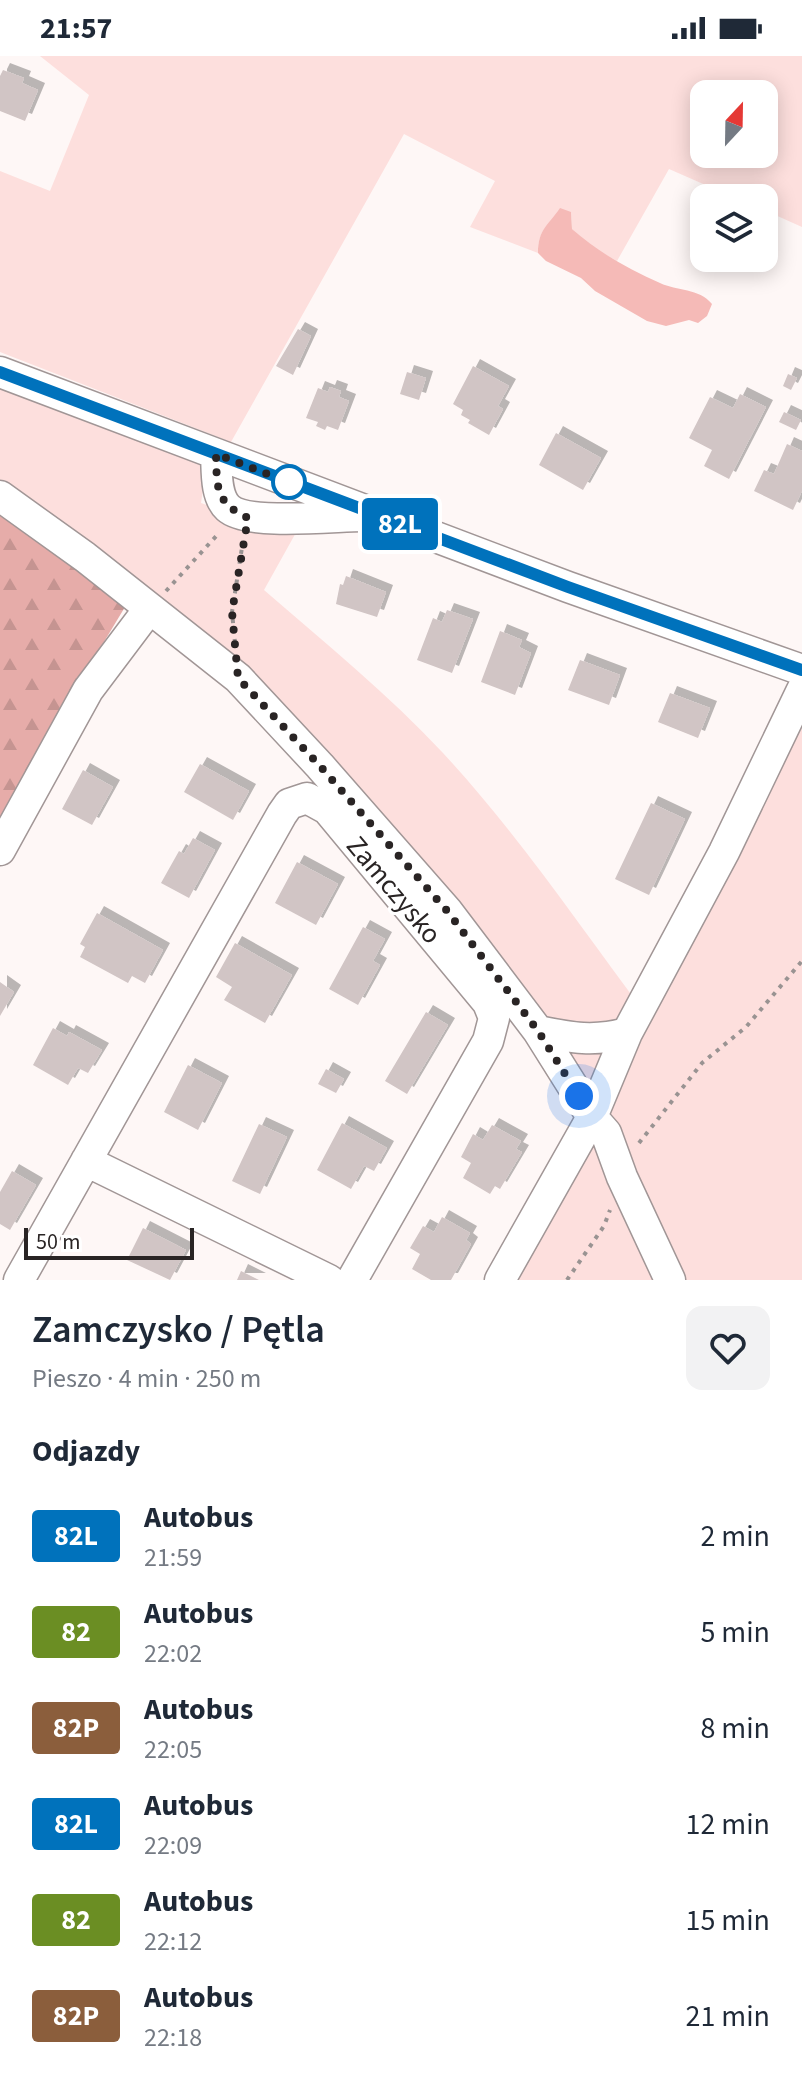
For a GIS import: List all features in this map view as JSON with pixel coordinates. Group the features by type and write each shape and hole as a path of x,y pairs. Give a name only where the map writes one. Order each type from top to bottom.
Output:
{"street":[{"path":"0,372 687,630 802,670"},
{"path":"216,454 220,492 229,509 242,515 378,515"},
{"path":"0,496 85,557 238,678 448,912 538,1031 592,1117 606,1133 622,1177 670,1280"},
{"path":"0,850 88,690 149,609"},
{"path":"500,1280 592,1117 627,1033 724,852 802,690"},
{"name":"Zamczysko","path":"19,1280 282,814 289,804 298,799 315,800 327,809 488,1003 494,1018 488,1041 352,1280"},
{"path":"538,1031 579,1039 603,1039 627,1033"},
{"path":"86,1161 329,1280"}],"path":[{"path":"149,609 242,515"},
{"path":"238,678 232,612 242,515"},
{"path":"567,1280 604,1226 622,1177 641,1140 702,1063 746,1027 802,961"}],"shaded area":[{"path":"40,56 802,56 802,227 778,216 778,184 703,184 669,169 617,261 592,247 572,229 571,212 547,226 540,237 538,253 470,227 495,181 404,134 231,442 0,352 0,171 50,191 89,95"},
{"path":"560,208 571,212 572,229 614,259 660,283 694,292 707,299 712,304 707,316 698,323 689,320 666,326 647,321 595,291 581,278 546,261 538,253 540,238"},
{"path":"0,383 207,464 201,503 271,527 298,529 264,590 378,689 471,784 524,849 648,1017 802,728 802,1280 511,1280 586,1151 611,1128 315,744 0,508"}],"green space":[{"path":"0,508 128,602 75,690 0,827"}],"building":[{"path":"3,70 24,78 22,83 38,90 25,121 0,111 0,76"},
{"path":"298,329 311,336 293,375 276,366"},
{"path":"473,366 509,386 498,406 503,409 489,435 468,423 470,420 461,415 463,410 453,404"},
{"path":"407,372 426,378 419,400 400,394"},
{"path":"788,374 797,378 791,390 783,386"},
{"path":"330,387 341,391 339,397 349,401 338,430 327,426 325,430 316,426 318,422 306,418 318,388 328,392"},
{"path":"740,394 766,407 729,479 704,466 712,450 689,438 710,397 733,408"},
{"path":"784,412 801,420 796,430 779,422"},
{"path":"556,433 601,458 583,490 539,465"},
{"path":"787,444 802,451 802,491 793,510 754,491 764,470 774,474"},
{"path":"346,576 386,592 377,617 336,604 340,584 343,585"},
{"path":"447,610 473,619 452,673 417,660 433,618 442,622"},
{"path":"500,631 522,640 519,647 531,653 515,695 481,682"},
{"path":"580,660 620,675 609,705 568,690"},
{"path":"670,693 710,708 698,738 658,722"},
{"path":"200,764 249,791 233,820 184,792"},
{"path":"83,770 113,787 92,825 62,809"},
{"path":"651,803 685,819 649,895 615,879"},
{"path":"193,838 215,850 189,898 161,883 179,851 184,854"},
{"path":"297,862 338,884 316,925 275,903"},
{"path":"97,913 163,950 145,983 132,976 128,983 80,957 85,947 80,944"},
{"path":"363,927 385,939 373,961 380,965 358,1005 329,989"},
{"path":"235,943 292,975 265,1023 224,1000 232,987 216,977"},
{"path":"0,982 14,992 0,1016"},
{"path":"426,1012 448,1025 407,1094 385,1081"},
{"path":"53,1028 67,1036 69,1032 102,1050 88,1073 78,1068 68,1085 33,1065"},
{"path":"188,1065 222,1083 198,1130 164,1112"},
{"path":"326,1069 344,1079 336,1093 318,1084"},
{"path":"342,1123 387,1148 374,1171 364,1166 351,1189 317,1170"},
{"path":"259,1124 287,1137 260,1194 232,1181"},
{"path":"492,1125 521,1141 516,1149 522,1152 500,1189 495,1186 490,1194 463,1178 471,1163 461,1157 473,1134 483,1140"},
{"path":"12,1171 36,1185 10,1230 0,1224 0,1192"},
{"path":"442,1217 470,1233 466,1240 471,1244 451,1280 431,1280 412,1269 420,1254 410,1248 423,1226 434,1232"},
{"path":"143,1228 186,1250 170,1280 127,1260"},
{"path":"241,1271 259,1280 237,1280"}],"bus line":[{"name":"82L","path":"0,372 568,587 802,670"}],"route":[{"path":"289,482 216,454 223,501 229,509 248,518 232,612 238,678 448,912 538,1031 579,1096"}]}
